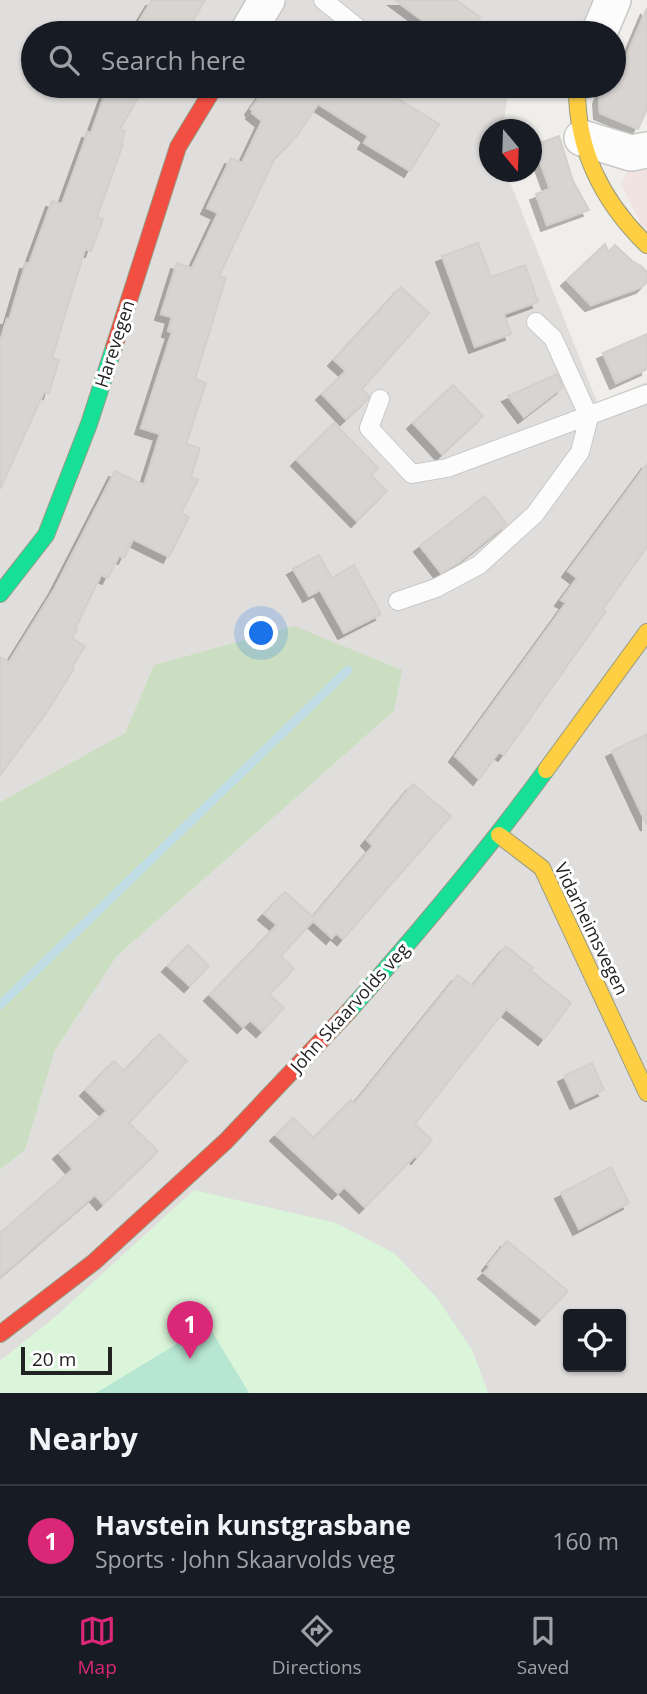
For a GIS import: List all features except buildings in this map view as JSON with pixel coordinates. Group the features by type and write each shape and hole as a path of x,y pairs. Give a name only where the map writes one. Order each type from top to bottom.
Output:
{"street":[{"path":"254,21 267,0"},
{"path":"604,21 613,0"},
{"name":"Harevegen","path":"0,594 46,534 89,424 178,147 208,98"},
{"path":"577,98 576,112 592,170 619,216 647,245"},
{"path":"582,138 631,153 647,150"},
{"name":"John Skaarvolds veg","path":"0,1334 94,1262 226,1141 342,1019 432,917 499,835 647,632"},
{"name":"Vidarheimsvegen","path":"499,835 542,868 647,1093"}],"lane":[{"path":"323,0 349,21"},
{"path":"398,601 436,588 479,565 535,514 580,452 589,417 553,338 536,322"},
{"path":"380,399 369,428 412,474 447,468 647,394"}],"shaded area":[{"path":"0,0 605,0 596,21 21,21 21,98 508,98 504,119 479,119 479,182 510,182 597,402 647,382 647,1393 488,1393 472,1350 54,1318 0,1361 0,1170 25,1150 55,1050 117,956 394,711 294,626 154,665 125,733 0,802"},
{"path":"647,141 647,237 621,184"}],"green space":[{"path":"294,626 402,670 394,711 117,956 55,1050 25,1150 0,1170 0,802 125,733 154,665"},
{"path":"194,1190 336,1223 394,1253 437,1298 472,1350 488,1393 0,1393 0,1361 54,1318"},
{"path":"208,1325 249,1393 96,1393"}],"waterway":[{"path":"0,1005 348,670"}],"traffic: fast":[{"path":"0,594 46,535 89,424 114,347"},
{"path":"349,1011 450,893 546,770"}],"traffic: slow":[{"path":"578,98 581,132 595,173 617,211 647,245"},
{"path":"546,770 647,632"},
{"path":"499,835 542,868 647,1093"}],"traffic: jam":[{"path":"114,347 178,147 208,98"},
{"path":"0,1334 94,1262 226,1141 349,1011"}],"place":[{"name":"Havstein kunstgrasbane","path":"190,1359"}]}
